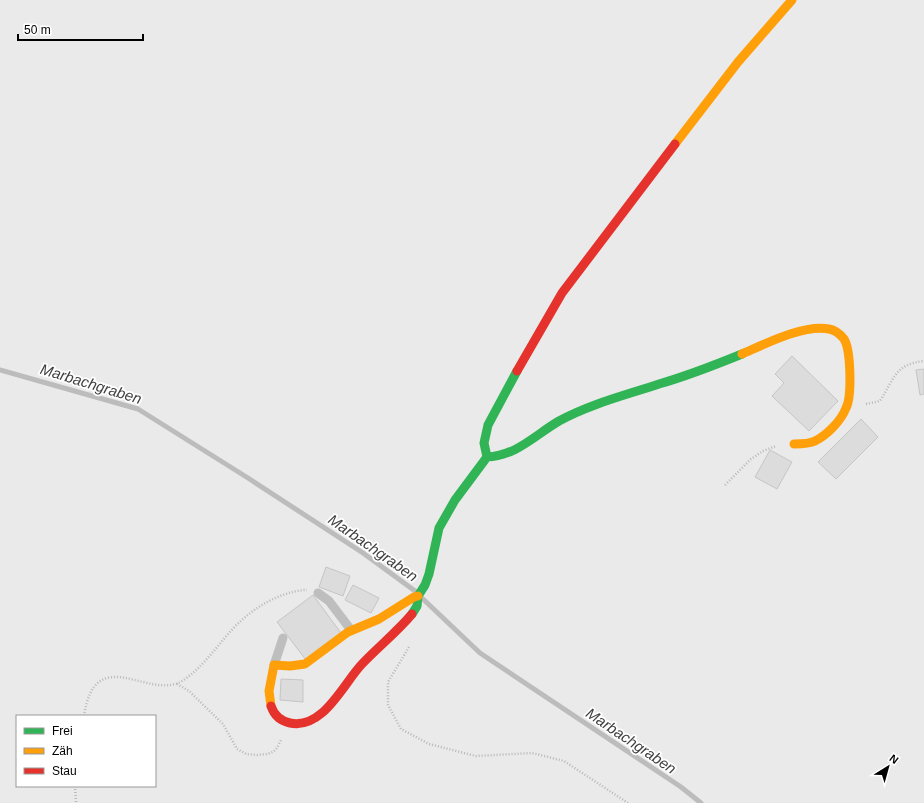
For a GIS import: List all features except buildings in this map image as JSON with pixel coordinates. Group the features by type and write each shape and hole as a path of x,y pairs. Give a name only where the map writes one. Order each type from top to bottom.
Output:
{"street":[{"path":"487,457 484,448 484,437 491,418 540,330 574,276 743,56 792,0"},
{"path":"418,596 379,619 351,630 305,664 290,666 274,665 269,688 271,704 277,716 288,723 297,725 315,719 329,705 358,668 411,615 417,606 418,596 425,585 429,574 439,528 442,521 455,499 487,457 498,456 510,452 558,421 584,409 689,374 790,335 814,330 827,329 835,331 841,335 848,352 848,405 840,418 821,438 811,442 794,444"}],"lane":[{"path":"318,593 329,601 351,630"},
{"path":"274,665 283,638"}],"path":[{"path":"848,405 860,406 880,401 900,369 911,363 924,361"},
{"path":"725,485 746,464 763,451 776,446 794,444"},
{"path":"84,715 93,690 100,682 107,678 121,677 161,685 176,684 187,678 198,668 233,628 256,608 276,598 296,591 309,590 318,593"},
{"path":"410,645 388,682 388,705 401,729 429,744 476,756 532,753 564,761 628,803"},
{"path":"176,684 189,691 222,724 237,749 246,754 257,755 272,752 277,748 288,723"},
{"path":"75,787 76,803"}],"shaded area":[{"path":"0,0 924,0 924,803 0,803"}],"waterway":[{"name":"Marbachgraben","path":"0,370 138,409 363,553 415,591"},
{"name":"Marbachgraben","path":"423,599 480,653 681,787 701,803"}],"traffic: fast":[{"path":"517,371 488,425 484,443 487,457 497,456 516,449 559,421 583,410 608,400 690,374 742,354"},
{"path":"412,614 417,606 418,596 425,585 429,574 439,528 455,500 487,457"}],"traffic: slow":[{"path":"675,144 738,62 792,0"},
{"path":"742,354 773,340 808,329 819,328 831,330 837,332 844,339 848,353 850,374 848,402 844,413 833,427 820,438 810,443 794,444"},
{"path":"271,706 269,691 274,665 290,666 305,664 348,632 379,619 418,596"}],"traffic: jam":[{"path":"517,371 562,293 675,144"},
{"path":"271,706 276,715 287,722 302,723 312,720 331,704 362,664 412,614"}]}
